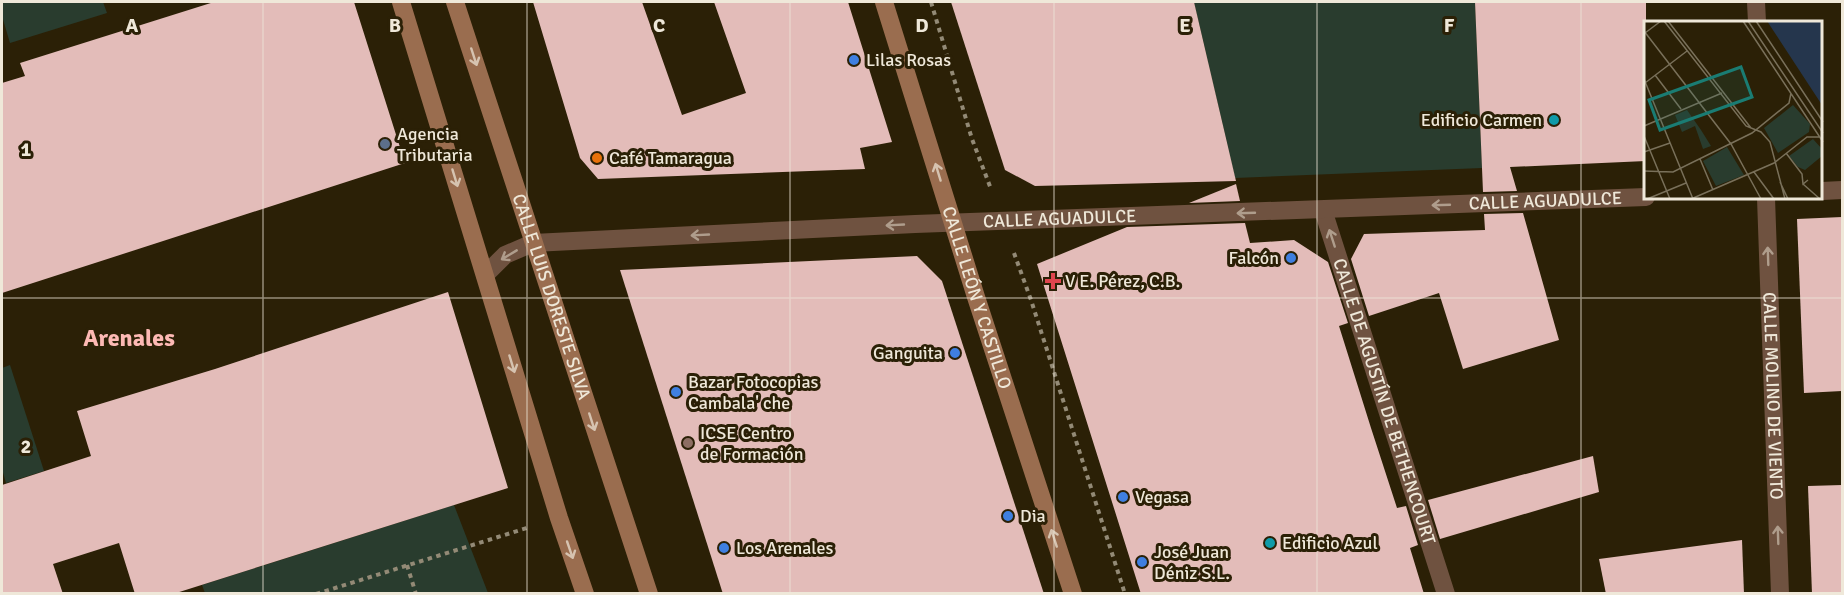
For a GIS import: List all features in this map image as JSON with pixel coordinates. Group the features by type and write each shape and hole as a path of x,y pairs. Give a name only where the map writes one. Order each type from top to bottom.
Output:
{"street":[{"path":"401,2 559,518 585,594"},
{"name":"CALLE LUIS DORESTE SILVA","path":"455,2 649,594"},
{"name":"CALLE LEÓN Y CASTILLO","path":"884,2 1072,594"},
{"path":"1756,2 1757,21"},
{"path":"1823,191 1842,190"},
{"name":"CALLE AGUADULCE","path":"485,275 506,255 533,243 954,223 1644,198"},
{"name":"CALLE MOLINO DE VIENTO","path":"1766,200 1780,594"},
{"name":"CALLE DE AGUSTÍN DE BETHENCOURT","path":"1323,210 1446,594"}],"path":[{"path":"931,2 972,138 1031,300 1125,594"},
{"path":"316,594 559,518"},
{"path":"407,565 416,594"}],"green space":[{"path":"2,2 103,2 107,13 10,43 2,16"},
{"path":"1194,2 1475,2 1482,168 1235,178"},
{"path":"10,365 44,471 6,483 2,469 2,368"},
{"path":"454,505 488,593 205,593 202,585"}],"building":[{"path":"214,2 354,2 405,163 2,293 2,83 25,76 20,63"},
{"path":"533,2 642,2 682,115 746,93 714,2 848,2 892,142 860,148 865,169 598,179 580,158"},
{"path":"951,2 1194,2 1236,181 1035,186 1005,170"},
{"name":"Edificio Carmen","path":"1475,2 1646,2 1644,161 1510,167 1517,191 1483,192"},
{"path":"1236,184 1240,201 1189,203"},
{"path":"1523,213 1559,340 1463,369 1439,293 1369,316 1351,259 1364,234 1485,230 1484,214"},
{"path":"1842,217 1842,391 1804,393 1797,219"},
{"path":"1245,223 1250,243 1294,240 1328,262 1348,323 1339,326 1371,428 1397,508 1406,506 1418,545 1410,548 1424,594 1141,594 1037,264 1127,227"},
{"path":"917,256 942,281 1044,594 723,594 620,270"},
{"path":"448,292 508,488 173,594 135,594 119,543 53,564 63,594 2,594 2,485 91,456 77,411 215,369"},
{"path":"1593,456 1599,492 1440,539 1428,500"},
{"path":"1842,485 1842,594 1812,594 1808,486"},
{"path":"1742,540 1744,594 1606,594 1599,559"}],"place":[{"name":"Lilas Rosas","path":"854,60"},
{"name":"Edificio Carmen","path":"1554,120"},
{"name":"Agencia Tributaria","path":"385,144"},
{"name":"Café Tamaragua","path":"597,158"},
{"name":"Falcón","path":"1291,258"},
{"name":"V E. Pérez, C.B.","path":"1053,281"},
{"name":"Ganguita","path":"955,353"},
{"name":"Bazar Fotocopias Cambala' che","path":"676,392"},
{"name":"ICSE Centro de Formación","path":"688,443"},
{"name":"Vegasa","path":"1123,497"},
{"name":"Dia","path":"1008,516"},
{"name":"Edificio Azul","path":"1270,543"},
{"name":"Los Arenales","path":"724,548"},
{"name":"José Juan Déniz S.L.","path":"1142,562"}],"district":[{"name":"Arenales","path":"129,338"}]}
